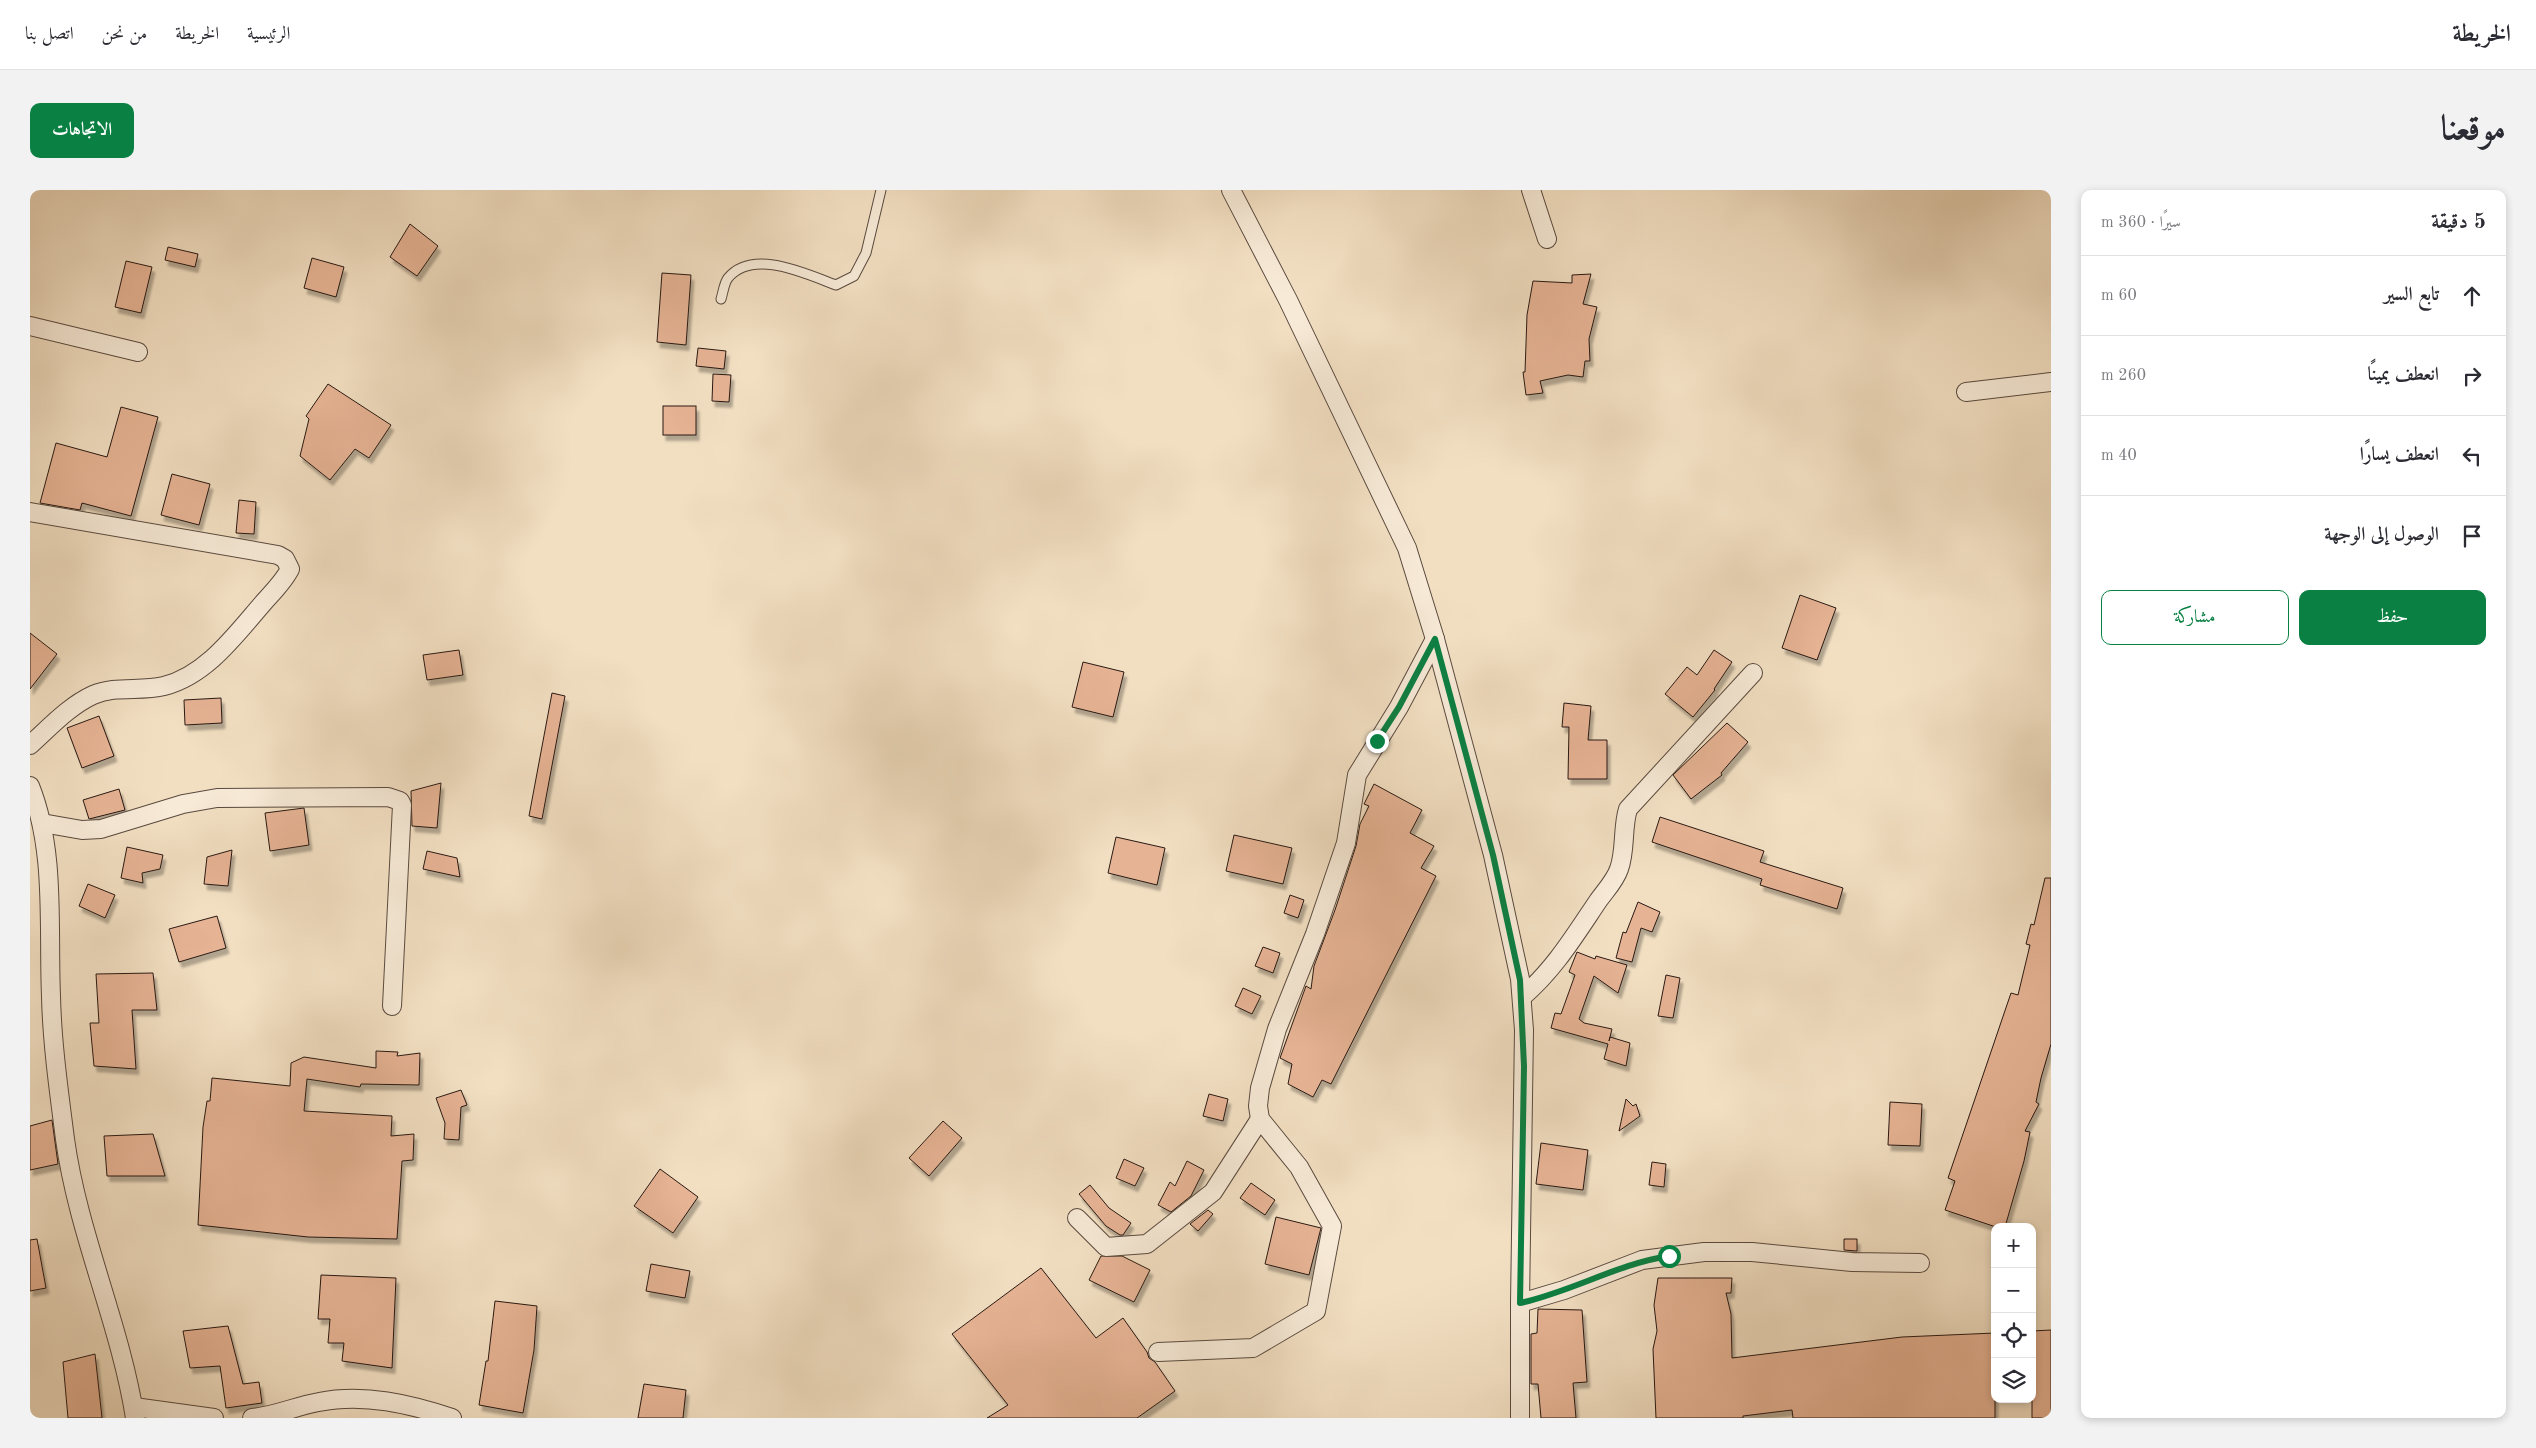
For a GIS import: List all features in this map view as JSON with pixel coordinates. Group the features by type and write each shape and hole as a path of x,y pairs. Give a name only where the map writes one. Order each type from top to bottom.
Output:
{"street":[{"path":"1231,190 1288,300 1407,548 1435,639 1493,855 1522,997 1524,1066 1520,1418"},
{"path":"1531,190 1547,239"},
{"path":"30,326 138,352"},
{"path":"1966,392 2051,382"},
{"path":"30,512 278,555 285,559 290,569 234,637 209,662 180,680 162,687 109,689 91,696 76,706 30,745"},
{"path":"1158,1352 1253,1348 1316,1311 1332,1226 1299,1167 1260,1119 1258,1106 1262,1080 1277,1029 1315,934 1346,843 1357,775 1399,707 1435,639"},
{"path":"1522,997 1553,966 1612,882 1621,860 1624,821 1628,809 1753,673"},
{"path":"30,786 42,824 48,880 51,998 66,1141 79,1206 134,1412 214,1418"},
{"path":"42,824 82,830 100,829 183,804 217,798 388,796 396,799 402,805 392,1006"},
{"path":"1077,1218 1106,1247 1147,1244 1212,1192 1260,1119"},
{"path":"1520,1303 1564,1290 1642,1260 1704,1252 1752,1252 1852,1262 1920,1263"},
{"path":"252,1418 268,1416 321,1401 374,1399 452,1418"}],"lane":[{"path":"721,299 727,279 741,266 760,262 810,275 836,285 854,276 866,253 882,190"}],"building":[{"path":"410,224 438,246 417,276 390,257"},
{"path":"168,247 198,254 195,267 165,260"},
{"path":"312,258 344,267 336,297 304,288"},
{"path":"126,261 152,267 141,313 115,307"},
{"path":"662,273 691,275 686,345 657,342"},
{"path":"1591,274 1583,304 1597,307 1589,339 1590,361 1585,361 1583,377 1568,375 1540,381 1543,393 1526,395 1523,372 1525,372 1527,315 1533,281 1572,283 1572,275"},
{"path":"698,348 726,351 724,369 696,366"},
{"path":"713,374 731,375 729,402 712,401"},
{"path":"328,384 391,425 369,458 355,449 330,480 300,456 309,419 306,416"},
{"path":"663,406 696,406 696,435 663,435"},
{"path":"121,407 158,417 131,516 82,503 80,510 40,503 56,443 107,457"},
{"path":"172,474 210,484 199,525 161,515"},
{"path":"239,500 256,502 254,534 236,533"},
{"path":"1800,595 1836,608 1817,660 1782,648"},
{"path":"30,633 57,654 30,689"},
{"path":"459,650 463,675 427,680 423,655"},
{"path":"1714,650 1732,662 1715,690 1693,717 1665,694 1687,667 1697,675"},
{"path":"1083,662 1124,672 1113,717 1072,707"},
{"path":"552,693 565,696 542,819 529,816"},
{"path":"221,698 222,723 185,725 184,700"},
{"path":"1564,703 1591,706 1588,740 1607,740 1607,779 1568,779 1569,727 1562,727"},
{"path":"99,716 114,756 82,768 67,728"},
{"path":"1727,723 1748,742 1721,773 1722,775 1691,799 1673,775"},
{"path":"441,783 437,828 412,826 411,791"},
{"path":"1374,784 1422,810 1410,833 1434,846 1421,868 1436,876 1331,1084 1322,1080 1313,1097 1288,1084 1292,1064 1280,1058 1306,986 1311,989 1314,966 1356,846 1360,824 1369,806 1364,804"},
{"path":"119,789 125,810 89,819 83,800"},
{"path":"304,808 309,845 270,851 265,813"},
{"path":"1660,817 1764,851 1760,862 1843,888 1837,909 1760,885 1762,879 1652,842"},
{"path":"1234,835 1292,848 1283,884 1226,871"},
{"path":"1116,837 1165,848 1157,885 1108,873"},
{"path":"127,847 163,855 160,869 142,873 143,883 121,878"},
{"path":"232,850 228,886 204,884 207,857"},
{"path":"427,851 457,858 460,877 423,869"},
{"path":"2045,878 2051,878 2051,1044 2036,1102 2039,1104 2025,1131 2030,1132 2024,1161 2006,1223 1991,1223 1991,1225 1945,1210 1955,1181 1948,1178 2011,993 2018,995 2030,945 2026,944 2031,924 2034,925"},
{"path":"88,884 115,895 105,918 79,906"},
{"path":"1290,895 1304,900 1298,918 1284,913"},
{"path":"1638,902 1660,912 1652,932 1641,928 1632,962 1616,958 1623,932 1626,933"},
{"path":"217,916 226,948 179,962 169,929"},
{"path":"1263,947 1280,953 1273,973 1255,966"},
{"path":"1577,952 1595,959 1596,956 1627,965 1618,993 1594,976 1579,1019 1584,1023 1612,1029 1610,1037 1630,1043 1626,1066 1604,1059 1608,1044 1551,1028 1555,1013 1561,1014 1575,975 1569,972"},
{"path":"153,973 157,1010 132,1010 136,1069 94,1066 90,1023 99,1023 96,974"},
{"path":"1666,975 1680,978 1673,1018 1658,1016"},
{"path":"1243,988 1261,996 1252,1014 1235,1006"},
{"path":"376,1051 398,1052 397,1056 420,1053 419,1085 361,1084 360,1087 307,1079 304,1111 392,1116 391,1136 414,1134 413,1160 402,1161 397,1239 308,1237 198,1225 203,1127 207,1101 210,1101 212,1078 290,1086 291,1063 304,1057 376,1068"},
{"path":"461,1090 467,1105 461,1107 459,1140 444,1139 445,1123 436,1098"},
{"path":"1209,1094 1228,1099 1223,1121 1203,1116"},
{"path":"1626,1099 1633,1106 1636,1104 1640,1116 1619,1131"},
{"path":"1890,1102 1922,1104 1920,1146 1888,1145"},
{"path":"52,1120 58,1164 30,1170 30,1126"},
{"path":"943,1121 962,1138 929,1176 909,1158"},
{"path":"153,1134 165,1176 107,1176 104,1136"},
{"path":"1541,1143 1588,1150 1583,1190 1536,1184"},
{"path":"1124,1159 1144,1168 1135,1186 1116,1178"},
{"path":"1187,1161 1204,1170 1191,1196 1171,1212 1158,1205 1170,1182 1175,1186"},
{"path":"1652,1162 1666,1164 1664,1187 1649,1185"},
{"path":"660,1169 698,1197 673,1233 634,1206"},
{"path":"1251,1183 1275,1200 1265,1215 1240,1198"},
{"path":"1090,1185 1109,1208 1131,1223 1123,1235 1106,1226 1079,1194"},
{"path":"1208,1210 1213,1214 1198,1231 1190,1224"},
{"path":"1276,1217 1321,1228 1309,1275 1265,1264"},
{"path":"37,1239 46,1288 30,1291 30,1240"},
{"path":"1844,1239 1857,1239 1857,1251 1844,1250"},
{"path":"1101,1256 1122,1256 1150,1270 1134,1302 1089,1280"},
{"path":"651,1264 690,1271 685,1298 646,1291"},
{"path":"1041,1268 1096,1338 1123,1318 1147,1352 1149,1358 1155,1362 1175,1391 1137,1418 987,1418 1008,1405 952,1334"},
{"path":"321,1275 396,1278 392,1368 342,1361 344,1343 328,1343 330,1319 318,1319"},
{"path":"1658,1278 1732,1278 1731,1293 1726,1293 1731,1314 1732,1358 1902,1337 1991,1333 1991,1403 1995,1403 1995,1418 1793,1418 1792,1410 1743,1416 1743,1418 1656,1418 1653,1349 1657,1331 1654,1305"},
{"path":"495,1301 537,1306 534,1350 523,1413 479,1405 486,1361 488,1361"},
{"path":"1538,1309 1582,1310 1587,1382 1573,1383 1576,1418 1541,1418 1538,1384 1531,1384 1531,1334 1537,1333"},
{"path":"228,1326 243,1384 259,1382 262,1403 226,1408 220,1366 190,1368 183,1331"},
{"path":"2051,1330 2051,1418 2032,1418 2032,1403 2036,1403 2036,1331"},
{"path":"95,1354 102,1418 68,1418 63,1362"},
{"path":"644,1384 686,1390 683,1418 638,1418"}],"route":[{"path":"1377,741 1399,707 1435,639 1493,855 1520,980 1524,1030 1524,1066 1520,1303 1564,1290 1642,1260 1669,1256"}]}
